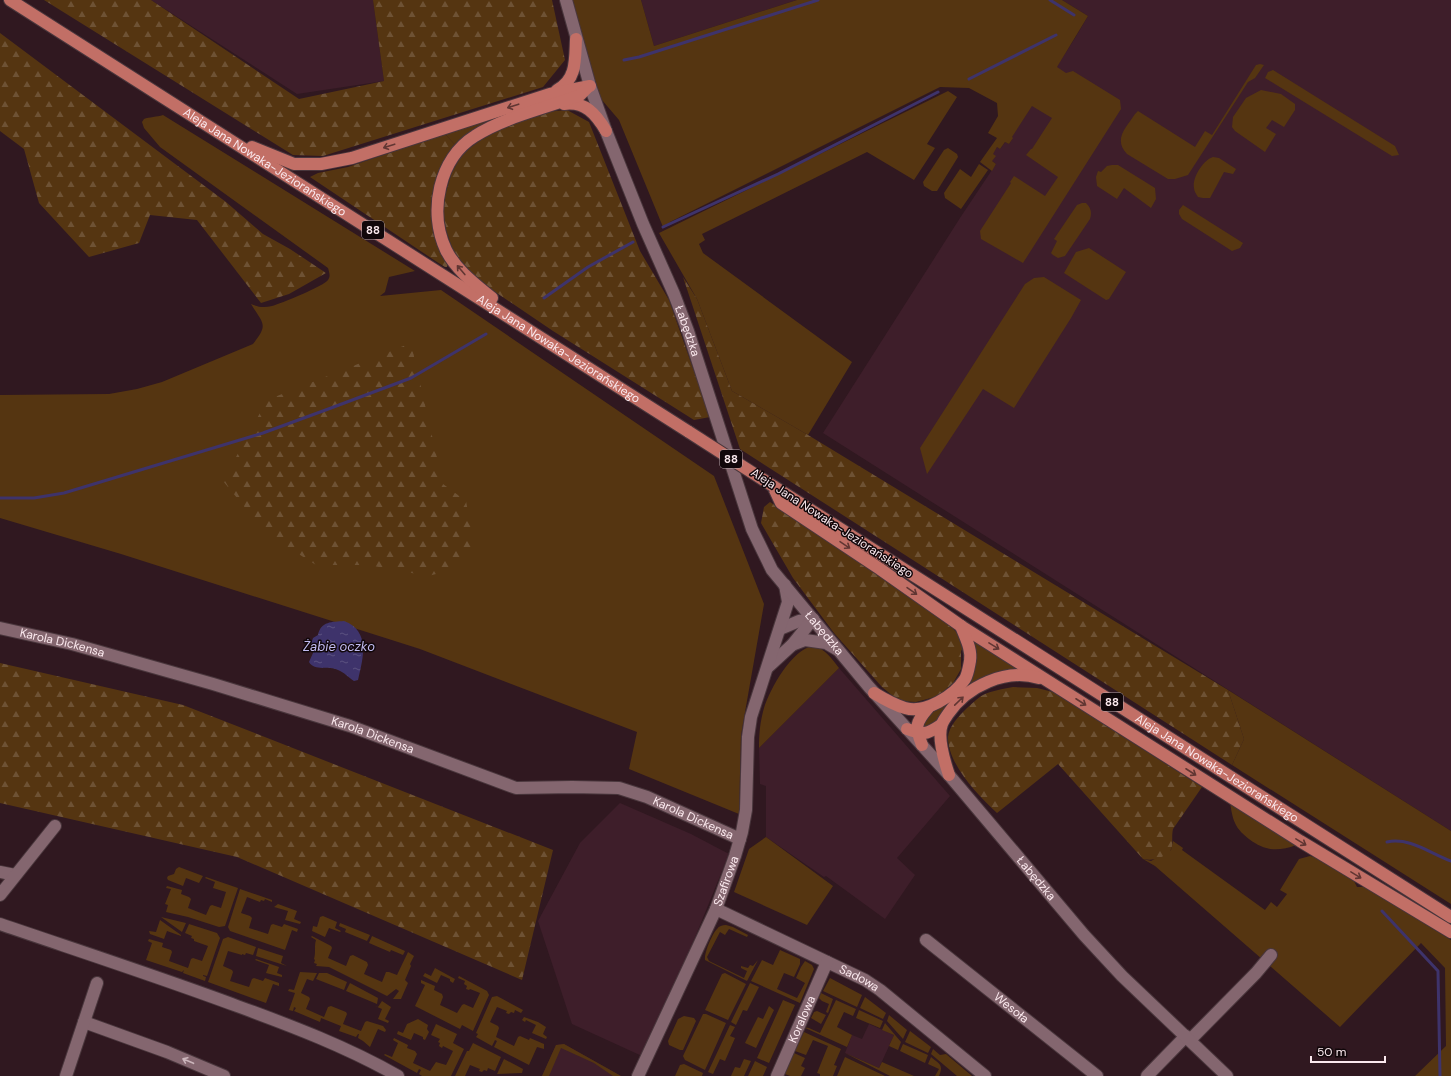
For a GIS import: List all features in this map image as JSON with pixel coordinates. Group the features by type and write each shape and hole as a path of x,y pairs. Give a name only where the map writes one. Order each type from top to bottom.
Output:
{"main road":[{"name":"Aleja Jana Nowaka-Jeziorańskiego","path":"10,0 521,324 1451,918"},
{"path":"521,324 465,276 453,261 446,249 438,218 440,190 444,173 451,160 474,136 489,127 552,99 572,78 575,68 576,39"},
{"path":"225,136 294,164 321,164 352,158 552,99 590,86"},
{"path":"552,99 579,104 589,109 598,117 606,131"},
{"path":"773,486 781,503 880,569 961,626 1300,841 1451,932"},
{"path":"961,626 969,646 970,660 965,678 956,689 928,708 920,717 912,731 921,734 930,733 941,725 954,705 964,696 997,678 1029,675 1049,681"},
{"path":"874,693 906,708 928,708"},
{"path":"941,725 941,743 949,775"}],"street":[{"name":"Łabędzka","path":"566,0 590,86 606,131 688,331 752,529 772,570 874,693 912,731 922,745 1105,958 1227,1076"},
{"path":"766,669 788,602 785,585"},
{"path":"780,629 798,621 813,619"},
{"name":"Szafirowa","path":"638,1076 716,909 740,839 746,810 748,737 751,717 766,669 792,644 813,619"},
{"name":"Karola Dickensa","path":"0,628 72,644 350,726 516,788 619,788 647,797 740,839"},
{"path":"792,644 805,640 826,643 840,651"},
{"path":"0,895 55,826"},
{"path":"0,872 15,875"},
{"name":"Sadowa","path":"716,909 865,980 880,990 985,1076"},
{"path":"0,924 154,976 273,1019 375,1063 398,1076"},
{"name":"Wesoła","path":"926,940 1097,1076"},
{"path":"1147,1076 1256,973 1271,955"},
{"name":"Koralowa","path":"777,1076 827,962"},
{"path":"66,1076 98,983"},
{"path":"84,1022 167,1052 224,1076"}],"shaded area":[{"path":"151,0 373,0 384,81 297,94"},
{"path":"641,0 797,0 654,46"},
{"path":"1062,0 1451,0 1451,831 823,433 996,164 992,161 992,154 997,147 1000,149 1005,142 1009,144 1012,139 1011,138 1088,16"},
{"path":"839,668 950,796 897,858 915,875 885,919 826,876 824,877 766,837 766,786 760,784 759,748"},
{"path":"620,803 691,834 729,854 687,957 642,1056 572,1024 538,921 580,843"},
{"path":"869,1024 894,1035 879,1068 845,1053 852,1035 862,1039"},
{"path":"564,1044 621,1076 542,1076 556,1045"}],"green space":[{"path":"44,0 151,0 299,99 384,81 373,0 552,0 565,60 543,87 323,156 293,155"},
{"path":"566,0 641,0 654,46 797,0 1062,0 1088,16 1057,67 1066,73 1073,71 1120,100 1121,109 1023,263 981,239 980,231 1014,176 1045,196 1058,177 1026,155 1032,149 1052,118 1032,106 1009,144 1005,142 1000,149 997,147 993,154 996,156 992,161 996,164 992,171 980,162 997,138 988,133 998,116 997,103 969,88 940,87 670,222 663,227 619,120 590,86"},
{"path":"0,33 226,202 263,234 290,249 326,273 289,294 261,303 197,220 150,215 139,243 89,257 39,203 24,149 0,131"},
{"path":"1256,65 1264,65 1255,78 1248,82 1188,175 1175,179 1168,179 1127,154 1123,149 1121,143 1122,134 1138,111 1195,147 1205,131 1212,135"},
{"path":"1273,70 1395,146 1399,155 1392,156 1265,78 1268,72"},
{"path":"1261,90 1281,94 1295,104 1295,110 1284,127 1272,120 1266,128 1276,134 1265,152 1235,131 1232,127 1233,117 1246,98"},
{"path":"948,91 957,97 927,144 935,148 914,180 867,152 702,234 705,240 699,244 703,253 852,362 808,435 732,391 697,299 659,233"},
{"path":"567,93 457,147 445,134"},
{"path":"567,110 589,122 640,251 669,300 710,417 694,420 553,331 479,281 455,256 446,230 443,211 445,195 452,172 462,155 491,133 545,112"},
{"path":"163,115 415,271 389,277 385,292 380,296 441,290 714,476 764,604 741,735 739,814 629,769 637,732 420,649 121,554 0,518 0,395 109,394 137,389 162,382 253,344 263,328 261,320 251,304 264,307 277,305 325,283 329,278 330,274 328,268 160,147 144,128 142,122 144,119"},
{"path":"445,134 457,147 439,175 448,263 447,267 437,262 310,177 318,173 348,167"},
{"path":"948,148 957,154 958,157 937,191 932,191 924,186 923,182 944,150"},
{"path":"1213,157 1219,158 1236,169 1233,174 1224,172 1210,198 1198,197 1194,188 1196,175 1202,165"},
{"path":"979,164 988,170 961,209 945,198 944,193 960,169 971,177"},
{"path":"1118,165 1155,188 1156,199 1151,208 1124,188 1117,199 1097,186 1096,177 1098,171 1101,172 1107,166"},
{"path":"1086,203 1090,208 1090,219 1065,256 1058,258 1051,253 1057,241 1054,239 1077,205"},
{"path":"1183,205 1243,243 1240,248 1232,251 1182,219 1179,214 1179,210"},
{"path":"1089,248 1126,272 1109,299 1106,300 1064,273 1076,252"},
{"path":"683,277 697,299 732,391 808,435 1228,690 1244,739 1232,765 740,449"},
{"path":"1044,277 1081,300 1071,318 1014,408 983,389 927,474 920,448 1025,284 1034,278"},
{"path":"411,343 443,484 466,501 471,528 471,555 448,571 428,576 368,565 316,565 267,534 223,481 267,400"},
{"path":"770,502 948,623 957,633 963,648 961,651 961,669 953,683 938,696 916,702 899,701 882,687 834,633 793,578 761,523 764,507"},
{"path":"973,639 1023,671 994,675 932,726 922,728 926,715 963,689"},
{"path":"813,646 818,647 831,657 839,668 759,748 764,708 771,691 783,671 797,654"},
{"path":"0,663 183,705 553,850 522,980 237,857 0,803"},
{"path":"1013,687 1037,688 1053,692 1202,787 1173,829 1172,846 1169,852 1157,859 1143,859 1058,764 997,813 981,797 958,769 949,748 949,733 957,718 983,695 997,690"},
{"path":"1228,690 1451,831 1451,904 1232,765 1244,739"},
{"path":"1230,802 1296,845 1283,849 1272,849 1255,843 1243,834 1236,826 1232,815"},
{"path":"766,837 833,886 807,925 734,892 749,849"},
{"path":"1173,841 1183,848 1182,850 1265,910 1271,902 1277,907 1287,894 1280,890 1299,859 1310,856 1354,881 1357,887 1365,887 1451,940 1451,1076 1415,1076 1446,1046 1445,968 1421,943 1340,1027 1155,866 1143,859 1151,861 1171,850"},
{"path":"179,867 203,876 199,883 186,878 183,886 168,880 168,876 174,874 176,869"},
{"path":"206,877 238,888 225,926 219,927 166,912 168,905 165,904 171,889 166,888 167,886 182,890 181,894 191,899 188,908 206,915 210,906 212,905 221,908 226,892 213,888 215,882 205,878"},
{"path":"240,889 272,900 272,902 265,899 264,901 261,900 260,902 247,897 241,913 252,918 249,928 268,934 271,925 273,924 282,927 284,924 298,929 297,932 292,930 285,950 230,931 228,927"},
{"path":"278,904 297,911 294,919 301,922 300,924 285,920 288,911 274,907"},
{"path":"323,916 337,922 335,928 341,931 340,932 329,928 325,937 312,931 313,926 317,927 320,917"},
{"path":"161,917 186,923 182,932"},
{"path":"160,920 181,936 167,931 164,939 150,934 149,931 156,932"},
{"path":"340,923 370,935 367,941 345,932 346,929 339,926"},
{"path":"189,924 217,933 220,938 207,976 203,975 206,977 205,981 183,973 184,970 182,972 146,960 152,943 148,941 149,939 163,943 162,947 171,950 172,952 169,961 188,968 191,959 193,958 202,961 208,946 194,941 194,939 191,938 192,936 185,933"},
{"path":"722,925 726,925 748,935 747,937 729,929 725,935 720,932 707,957 709,961 744,978 747,971 741,968 741,966 748,968 750,965 753,966 758,960 747,981 705,960 707,948 715,931"},
{"path":"312,936 331,946 332,948 328,958 346,966 350,956 353,955 367,962 368,965 364,974 382,982 386,972 397,975 408,952 414,956 405,980 408,983 401,999 393,999 399,991 396,989 387,996 329,967 316,966 317,964 314,963 314,959 316,940 311,937"},
{"path":"372,936 405,951 403,955 391,950 390,952 369,943"},
{"path":"228,937 256,947 253,955 246,953 245,955 242,955 228,951 223,966 232,970 233,972 230,981 249,987 252,979 254,978 263,981 265,978 279,983 279,986 273,984 266,1003 208,982 223,939"},
{"path":"258,948 283,956 281,963 287,966 256,956"},
{"path":"780,950 800,959 800,964 794,977 784,973 777,989 797,998 805,983 796,978 801,967 805,961 812,965 814,969 800,1003 751,981 762,960 773,965"},
{"path":"256,959 279,967 277,973 282,975 282,977 266,973 269,965 255,960"},
{"path":"435,968 455,979 453,983 450,979 441,975 437,983 423,976 425,973 431,976"},
{"path":"300,972 317,973 313,981 307,979 301,993 310,999 306,1009 324,1017 328,1007 331,1006 346,1012 347,1014 343,1024 361,1031 365,1022 367,1021 383,1026 386,1030 385,1032 378,1029 370,1047 358,1038 359,1034 356,1037 339,1031 341,1026 321,1018 320,1022 294,1011 296,1008 294,1007 293,1011 289,1010 295,993 288,991 289,989 294,990"},
{"path":"319,973 327,973 347,982 344,990 316,979"},
{"path":"725,973 746,984 728,1020 705,1010 722,974"},
{"path":"459,976 487,991 489,995 473,1031 462,1025 460,1029 415,1006 425,985 421,983 421,980 435,986 434,990 442,994 443,997 440,1005 457,1013 464,1004 473,1008 480,993 466,989 467,986 464,984 465,981 458,978"},
{"path":"830,978 862,995 857,1007 823,991"},
{"path":"350,983 378,998 377,1004 346,991"},
{"path":"750,983 759,987 747,1011 743,1010 736,1025 731,1022"},
{"path":"821,993 833,999 828,1013 826,1012 829,1004 819,998"},
{"path":"497,996 523,1010 521,1013 515,1010 514,1013 511,1012 509,1014 506,1013 507,1011 497,1007 490,1022 499,1028 496,1037 514,1046 518,1037 520,1036 529,1040 530,1038 544,1044 544,1049 537,1047 529,1065 494,1047 497,1041 495,1040 492,1046 476,1037 478,1034 476,1033 492,997"},
{"path":"865,997 886,1013 883,1019 860,1008"},
{"path":"783,1000 795,1005 769,1063 757,1058"},
{"path":"836,1000 856,1009 853,1016 844,1012 837,1027 852,1035 847,1047 803,1027 820,1033"},
{"path":"382,1001 391,1007 385,1019 389,1021 388,1023 378,1019 382,1009 375,1006 378,1007"},
{"path":"769,1006 774,1010 756,1048 745,1043 758,1017 763,1019"},
{"path":"859,1010 883,1021 880,1028 856,1018"},
{"path":"817,1011 826,1015 821,1024 811,1018 814,1012"},
{"path":"703,1014 726,1023 705,1070 685,1060 683,1056"},
{"path":"889,1015 907,1030 903,1039 887,1021"},
{"path":"684,1016 694,1018 696,1021 683,1050 680,1050 669,1045 668,1041 678,1019"},
{"path":"524,1017 538,1022 546,1027 543,1034 547,1037 546,1039 532,1033 536,1025 526,1020 525,1022 522,1020"},
{"path":"418,1019 428,1025 427,1029 429,1032 425,1040 423,1037 414,1033 411,1040 397,1034 398,1031 403,1033 407,1024"},
{"path":"885,1023 901,1042 898,1050 889,1046 894,1035 882,1030"},
{"path":"436,1024 457,1034 453,1043 464,1049 451,1076 422,1076 419,1074 421,1070 419,1069 417,1073 384,1055 385,1054 392,1057 398,1043 393,1040 394,1038 408,1045 407,1048 415,1051 417,1054 413,1063 430,1071 436,1062 446,1065 453,1051 443,1046 442,1048 439,1046 440,1043 438,1042 440,1039 431,1035"},
{"path":"730,1025 735,1027 730,1036 735,1038 725,1061 720,1059 713,1074 708,1072"},
{"path":"910,1031 931,1047 928,1053 905,1042"},
{"path":"804,1032 841,1049 834,1065 837,1066 833,1076 820,1076 820,1074 817,1073 828,1046 813,1040 806,1055 795,1051"},
{"path":"473,1043 501,1057 495,1071 488,1068 487,1071 484,1070 482,1072 479,1071 480,1069 470,1065 465,1076 455,1076 467,1051 469,1051"},
{"path":"564,1044 621,1076 613,1076 594,1063 561,1048 549,1076 542,1076 556,1045"},
{"path":"903,1044 928,1055 925,1063 900,1051"},
{"path":"933,1049 940,1055 946,1054 972,1076 957,1076 931,1054"},
{"path":"794,1053 805,1058 801,1066 805,1068 801,1076 790,1076 785,1074"},
{"path":"845,1053 879,1068 882,1062 914,1076 890,1076"},
{"path":"845,1057 847,1058 885,1076 837,1076"},
{"path":"931,1057 941,1067 939,1076 935,1076 939,1069 928,1064"},
{"path":"504,1059 523,1069 522,1073 497,1074"},
{"path":"744,1059 751,1061 744,1076 731,1076 735,1067 740,1068"},
{"path":"755,1061 767,1067 763,1076 748,1076"},
{"path":"684,1064 703,1073 702,1076 675,1076 680,1065"}],"water":[{"name":"Żabie oczko","path":"344,621 358,631 362,639 362,663 358,680 354,681 340,671 331,668 318,668 309,662 313,653 311,644 313,638 318,635 319,630 328,623"}],"waterway":[{"path":"624,60 639,57 818,0"},
{"path":"1050,0 1074,15"},
{"path":"969,79 1056,35"},
{"path":"663,227 778,174 938,92"},
{"path":"544,298 588,267 633,242"},
{"path":"0,498 34,498 64,493 263,433 411,378 486,334"},
{"path":"1387,842 1396,841 1412,844 1451,861"},
{"path":"1382,911 1438,971 1440,1076"}]}
